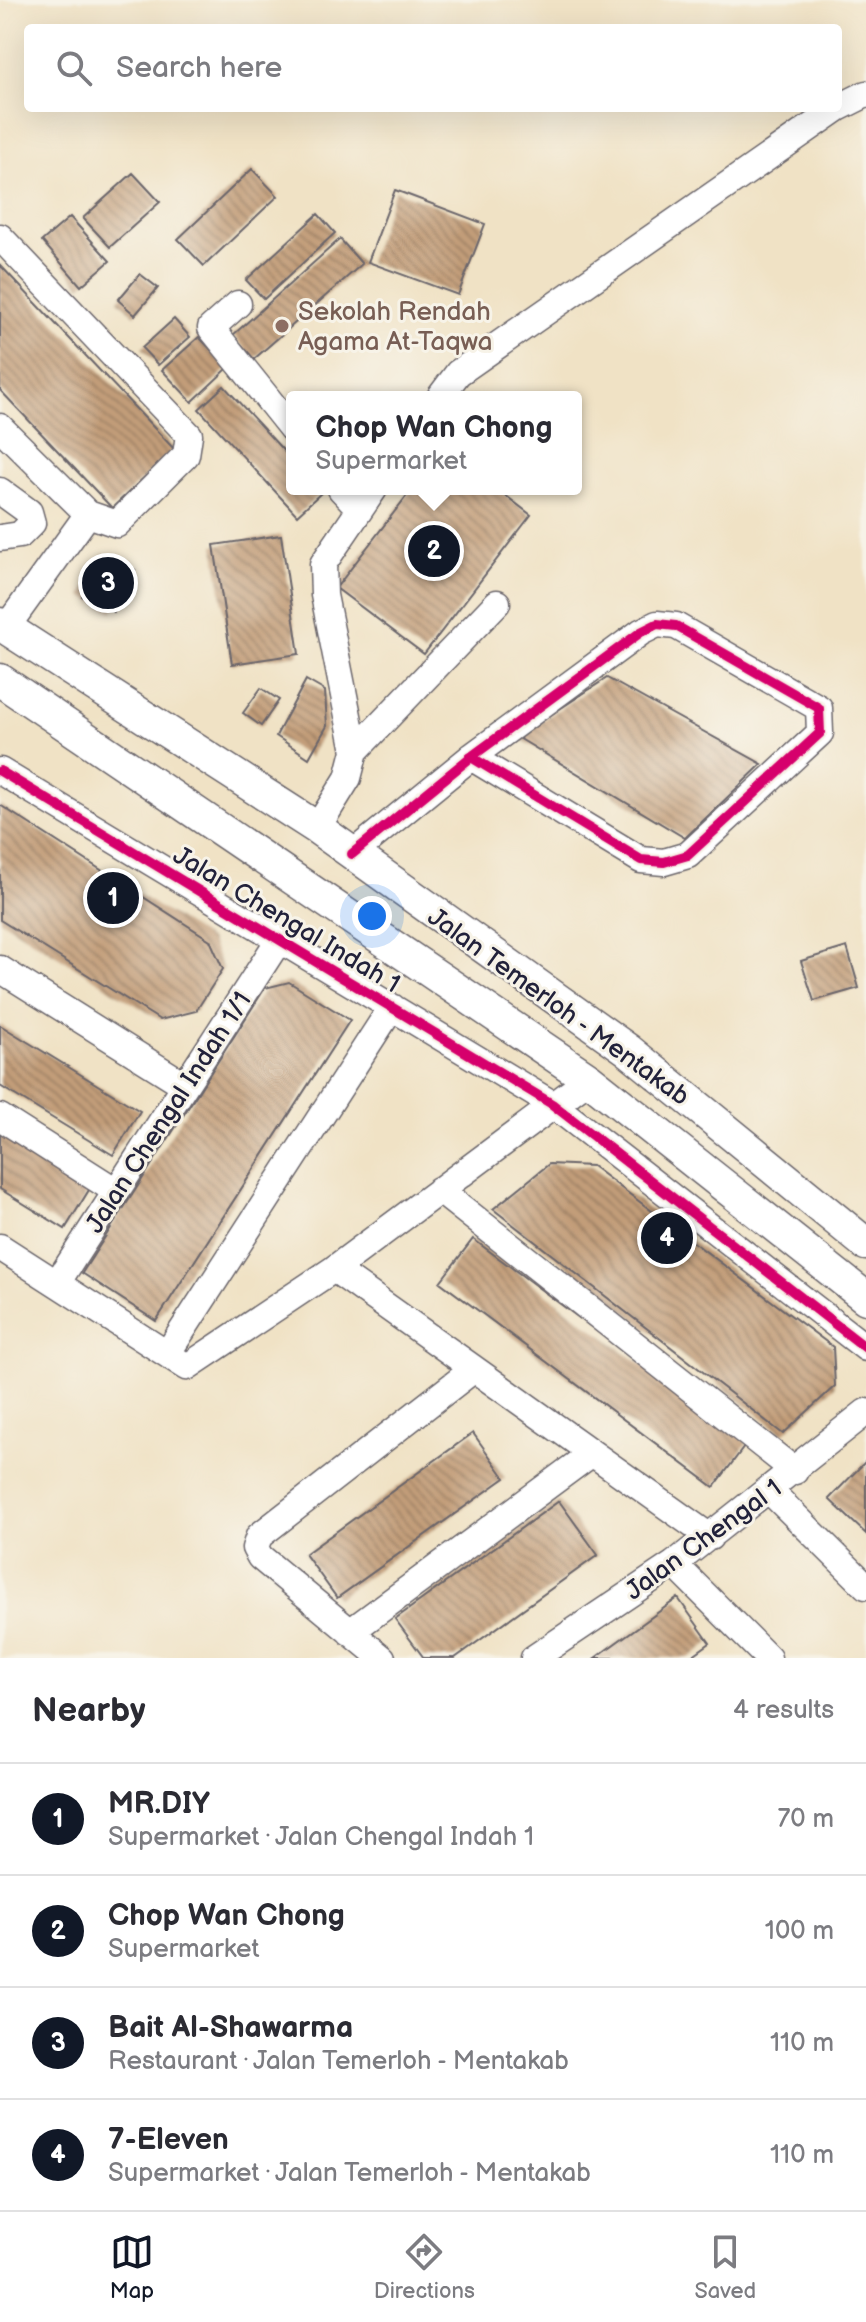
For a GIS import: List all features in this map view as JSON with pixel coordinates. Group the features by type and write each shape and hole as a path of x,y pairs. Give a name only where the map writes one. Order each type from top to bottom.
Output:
{"main road":[{"name":"Jalan Temerloh - Mentakab","path":"3,626 317,828 628,1050 866,1244"},
{"name":"Jalan Temerloh - Mentakab","path":"0,680 589,1079 866,1298"}],"street":[{"path":"842,106 866,94"},
{"path":"444,391 458,373 832,112"},
{"path":"0,237 189,435 186,455 117,524 88,514 0,427"},
{"path":"238,304 211,328 286,422"},
{"path":"0,491 29,512 32,523 20,535 0,538"},
{"path":"317,828 348,778 355,751 324,595 323,564 367,499"},
{"path":"3,626 88,514"},
{"path":"355,751 497,603"},
{"path":"352,854 471,757 641,632 657,624 676,626 819,708 820,733 688,855 664,862 641,860 471,757"},
{"name":"Jalan Chengal Indah 1","path":"0,771 552,1104 866,1348"},
{"name":"Jalan Chengal Indah 1/1","path":"57,1283 279,940"},
{"path":"4,979 185,1085"},
{"path":"167,1354 392,1007"},
{"path":"0,1247 187,1367 334,1269 589,1079"},
{"path":"0,1117 116,1191"},
{"path":"439,1190 795,1471"},
{"path":"334,1269 710,1537"},
{"path":"382,1658 260,1557 255,1548 259,1536 474,1369"},
{"name":"Jalan Chengal 1","path":"534,1658 674,1564 866,1412"},
{"path":"350,1632 592,1453"},
{"path":"770,1491 866,1586"},
{"path":"674,1564 768,1658"}],"building":[{"path":"252,169 278,196 204,266 178,239"},
{"path":"133,173 160,202 110,247 83,218"},
{"path":"395,190 485,224 458,295 368,262"},
{"path":"318,214 335,233 264,299 246,280"},
{"path":"70,217 110,261 81,286 42,241"},
{"path":"340,239 362,264 254,359 233,335"},
{"path":"0,265 174,449 112,508 0,390"},
{"path":"140,274 158,288 135,315 118,300"},
{"path":"174,319 190,337 158,365 142,348"},
{"path":"199,337 228,368 192,402 162,370"},
{"path":"224,386 286,453 286,495 319,495 297,515 199,409"},
{"path":"407,495 505,495 531,515 424,654 336,588"},
{"path":"281,535 299,654 232,664 214,545"},
{"path":"103,554 135,570 113,612 82,596"},
{"path":"607,678 762,764 685,838 517,737"},
{"path":"306,680 325,691 327,726 309,758 276,736"},
{"path":"261,688 279,700 261,726 243,713"},
{"path":"0,805 210,940 223,969 196,1011 160,1020 0,920"},
{"path":"847,947 859,988 814,1001 801,961"},
{"path":"289,982 350,1020 156,1321 82,1273 265,988"},
{"path":"0,1025 140,1111 113,1155 0,1086"},
{"path":"0,1129 92,1185 65,1229 0,1189"},
{"path":"549,1164 592,1166 833,1347 835,1386 783,1434 493,1209"},
{"path":"473,1239 747,1443 714,1487 440,1282"},
{"path":"473,1433 505,1478 337,1598 305,1554"},
{"path":"866,1461 866,1534 829,1499"},
{"path":"559,1501 598,1555 455,1658 424,1658 395,1619"},
{"path":"678,1598 710,1643 689,1658 595,1658"}],"cycle path":[{"path":"352,854 471,757 641,632 657,624 676,626 819,708 820,733 688,855 664,862 641,860 471,757"},
{"path":"0,771 552,1104 866,1348"}],"place":[{"name":"Sekolah Rendah Agama At-Taqwa","path":"282,326"},
{"name":"Chop Wan Chong","path":"434,551"},
{"name":"Bait Al-Shawarma","path":"108,583"},
{"name":"MR.DIY","path":"113,898"},
{"name":"7-Eleven","path":"667,1238"}]}
